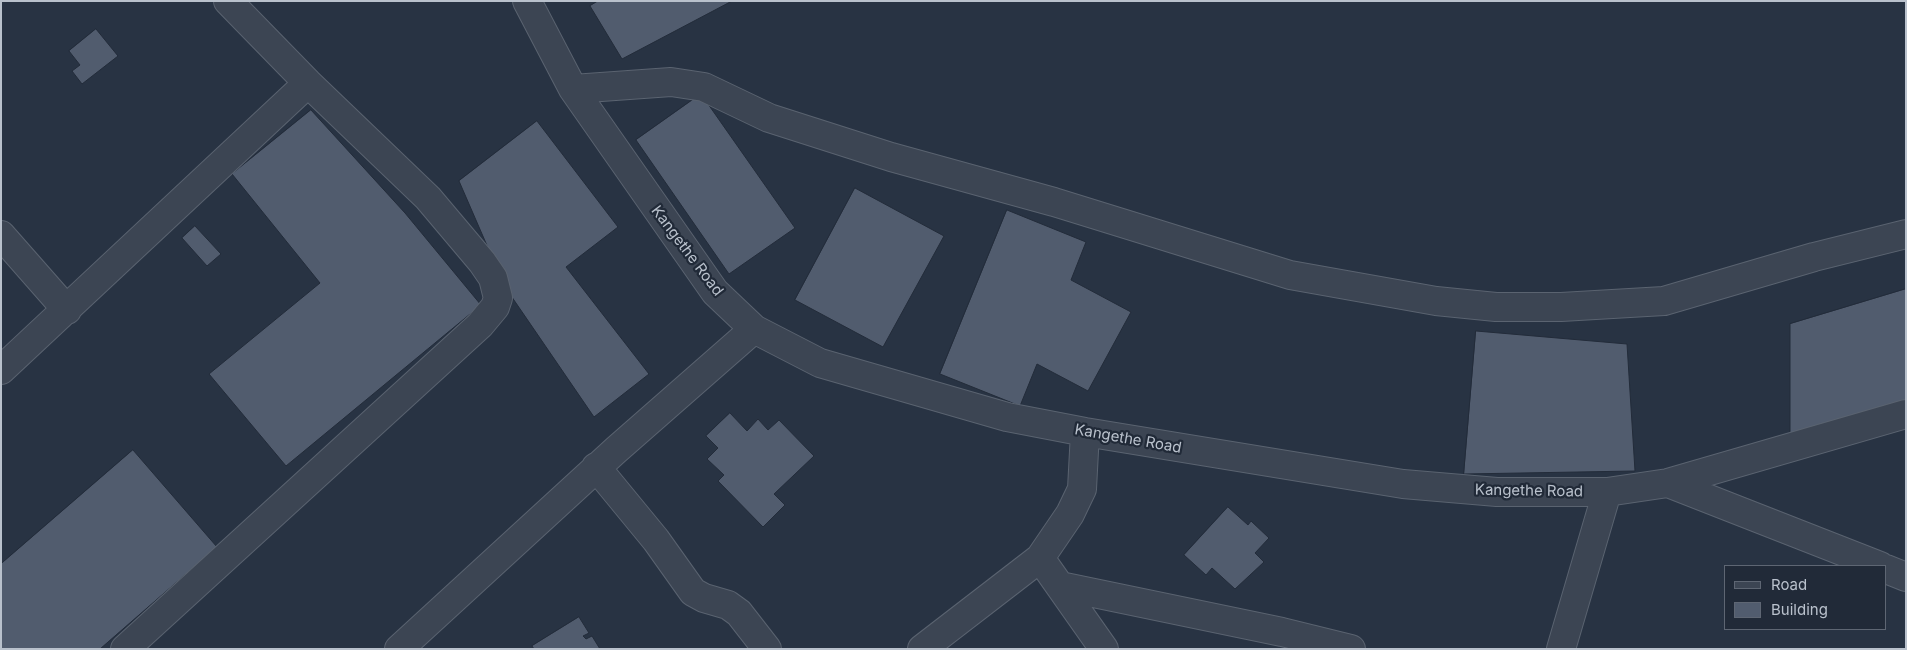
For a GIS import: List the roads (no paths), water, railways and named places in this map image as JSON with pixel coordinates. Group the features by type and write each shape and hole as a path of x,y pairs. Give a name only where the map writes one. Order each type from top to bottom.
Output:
{"street":[{"path":"125,649 480,324 496,307 498,298 497,289 482,262 428,198 308,83 228,1"},
{"name":"Kangethe Road","path":"527,1 573,89 715,292 754,329 820,363 1007,417 1085,432 1403,484 1497,492 1607,492 1668,483 1906,414"},
{"path":"573,89 671,82 704,87 769,118 891,157 1054,202 1290,276 1436,301 1496,308 1561,307 1664,301 1906,234"},
{"path":"1,370 308,83"},
{"path":"1,235 67,310"},
{"path":"412,644 596,467 754,329"},
{"path":"922,649 1040,558 1070,514 1082,489 1085,465 1085,432"},
{"path":"596,467 656,540 693,592 740,613 767,649"},
{"path":"1668,483 1877,565"},
{"path":"1561,649 1607,492"},
{"path":"1040,558 1104,649"},
{"path":"1887,569 1906,577"},
{"path":"1060,586 1282,632 1352,649"}]}
